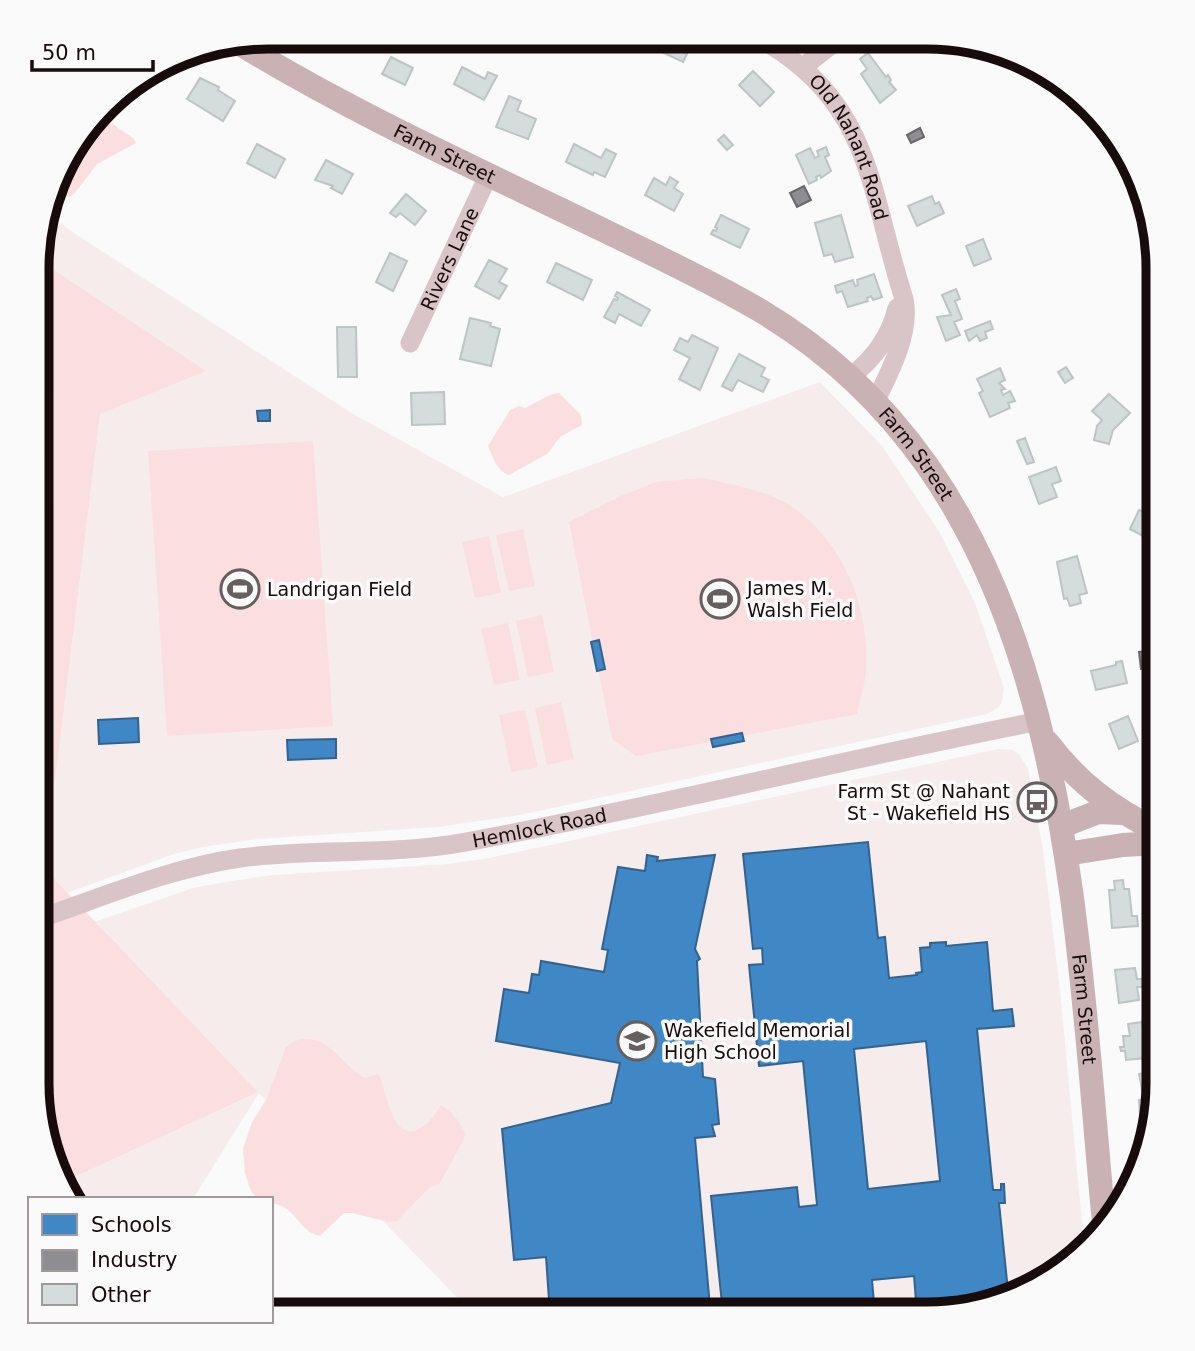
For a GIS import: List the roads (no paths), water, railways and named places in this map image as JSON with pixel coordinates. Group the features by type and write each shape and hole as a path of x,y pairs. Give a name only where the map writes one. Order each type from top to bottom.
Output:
{"main road":[{"name":"Farm Street","path":"250,50 314,87 720,287 789,328 850,377 875,402 937,480 975,546 1004,611 1042,729 1066,853 1103,1213"},
{"path":"1042,729 1072,773 1122,813 1146,825"},
{"path":"1062,826 1098,812 1122,813"},
{"path":"1066,853 1146,844"}],"street":[{"name":"Old Nahant Road","path":"776,49 803,67 835,102 857,139 873,185 905,304 904,325 888,377 875,402"},
{"path":"803,67 826,49"},
{"name":"Rivers Lane","path":"410,343 489,174"},
{"name":"Old Nahant Road","path":"850,377 872,358 888,334 898,306 900,286"},
{"name":"Hemlock Road","path":"49,915 208,864 263,856 384,851 462,843 671,802 796,772 1042,729"}],"place":[{"name":"Landrigan Field","path":"240,589"},
{"name":"James M. Walsh Field","path":"720,599"},
{"name":"Farm St @ Nahant St - Wakefield HS","path":"1037,802"},
{"name":"Wakefield Memorial High School","path":"637,1041"}]}
